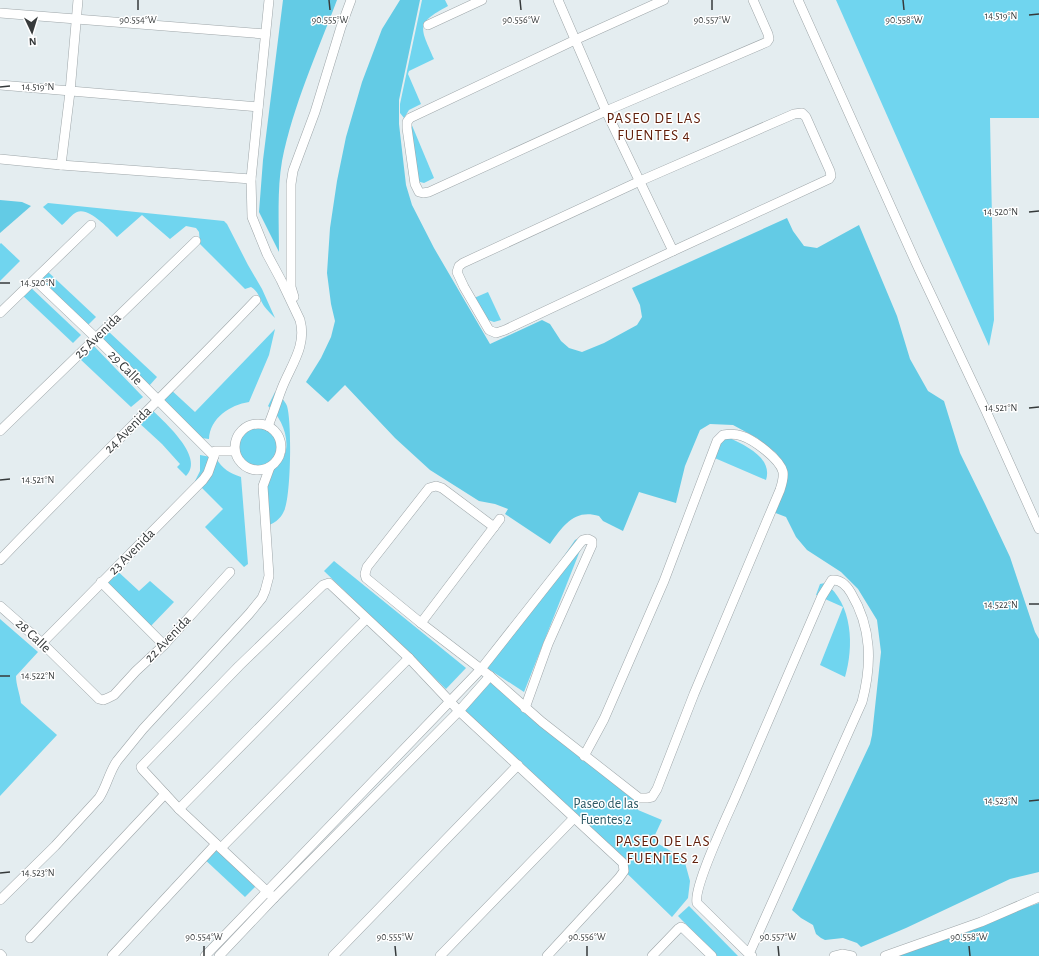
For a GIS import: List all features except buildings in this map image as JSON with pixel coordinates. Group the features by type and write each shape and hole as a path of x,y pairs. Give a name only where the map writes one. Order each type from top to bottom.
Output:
{"street":[{"path":"61,165 70,92 78,0"},
{"path":"269,0 251,179 252,217 267,254 300,320"},
{"path":"268,426 283,387 296,361 302,334 300,320 291,287 291,184 293,171 315,112 341,27 351,0"},
{"path":"428,25 482,0"},
{"path":"558,0 606,111 673,250"},
{"path":"664,0 575,40 410,118 407,122 407,128 416,188 421,193 429,192 606,111 767,42 769,39 768,34 753,0"},
{"path":"798,0 910,251 986,411 1039,529"},
{"path":"0,14 265,34"},
{"path":"0,85 70,92 258,106"},
{"path":"802,113 806,116 831,176 829,179 673,250 505,330 496,333 489,330 464,287 458,272 459,266 640,180 794,114 802,113"},
{"path":"0,159 251,179"},
{"path":"0,313 91,225"},
{"name":"25 Avenida","path":"0,432 196,241"},
{"name":"29 Calle","path":"35,280 96,338 214,456"},
{"name":"24 Avenida","path":"0,560 256,300"},
{"path":"262,424 268,426 274,430 281,442 281,450 276,462 262,470 253,470 244,466 235,450 237,436 247,426 262,424"},
{"path":"421,623 497,523 442,488 436,486 429,488 367,567 365,574 367,580 421,623 490,676 525,708 584,756 639,798 652,797 657,789 694,694 783,479 783,470 778,460 749,439 742,436 728,434 723,435 717,441 664,581 604,719 584,756"},
{"path":"214,456 215,451 235,450"},
{"name":"23 Avenida","path":"42,643 203,480 208,473 214,456"},
{"path":"0,900 55,846 99,798 117,760 143,729 253,610 262,598 269,576 263,486 270,466"},
{"path":"253,470 263,486"},
{"path":"205,956 481,669 581,542 586,539 590,540 592,545 548,644 525,708"},
{"name":"22 Avenida","path":"101,700 114,695 136,671 164,645 230,572"},
{"path":"832,580 837,580 843,583 849,590 857,603 864,621 868,637 869,653 866,686 862,702 750,955 697,903 696,899 699,886 723,826 822,596 832,580"},
{"path":"101,582 164,645"},
{"path":"274,898 179,809 142,769 142,766 239,666 323,585 330,583 366,619 409,658 459,711 623,863 624,871 619,878 547,956"},
{"name":"28 Calle","path":"0,606 42,643 101,700"},
{"path":"179,809 366,619"},
{"path":"112,956 218,846 409,658"},
{"path":"219,956 274,898 459,711 490,676"},
{"path":"333,956 518,765"},
{"path":"30,938 165,794"},
{"path":"440,956 574,818"},
{"path":"886,956 981,922 1039,897"},
{"path":"652,956 678,928 681,927 712,956"},
{"path":"834,956 842,954 852,956"}],"green space":[{"path":"422,0 445,0 448,6 430,18 425,23 423,28 434,59 409,71 408,74 421,104 409,110 404,118 400,113 400,104"},
{"path":"836,0 1039,0 1039,118 990,118 994,320 989,346"},
{"path":"411,123 434,178 424,183 420,182 418,179 410,131"},
{"path":"48,203 224,221 262,289 275,318 264,306 254,289 251,287 245,289 200,244 199,232 196,228 186,226 170,239 142,215 117,237 93,216 82,211 75,213 62,225 43,207"},
{"path":"1,243 20,261 0,281 0,244"},
{"path":"46,270 96,317 88,325 37,278"},
{"path":"28,285 81,335 73,343 20,293"},
{"path":"488,292 501,320 494,322 488,320 474,298"},
{"path":"275,329 269,355 249,402 228,409 222,414 213,425 209,439 201,438 159,398 169,388 195,412"},
{"path":"108,331 157,377 149,386 100,338"},
{"path":"92,344 143,397 131,407 79,358"},
{"path":"275,392 285,402 289,415 290,443 288,491 283,514 276,521 265,527 264,474 275,468 280,463 286,449 285,433 282,425 268,406"},
{"path":"150,408 172,430 187,449 191,468 186,476 177,467 180,464 162,444 137,421"},
{"path":"258,425 270,429 276,435 280,447 276,459 270,465 258,469 246,465 240,459 236,447 240,435 246,429"},
{"path":"730,438 750,449 762,459 766,465 766,480 710,456 717,441"},
{"path":"200,455 216,458 227,470 241,477 248,564 244,567 205,527 223,509 195,481 200,471"},
{"path":"581,537 583,543 524,692 487,668 575,540"},
{"path":"334,561 466,668 446,689 324,571"},
{"path":"113,567 139,591 150,581 174,602 148,629 98,584"},
{"path":"825,583 841,602 846,614 849,627 850,653 845,677 820,665 843,607 816,595 820,584"},
{"path":"0,619 38,652 16,676 21,703 57,735 0,796"},
{"name":"Paseo de las Fuentes 2","path":"491,676 636,798 638,810 662,820 655,835 657,843 684,859 690,881 688,898 672,917 460,712"},
{"path":"211,844 255,887 245,897 201,856"},
{"path":"689,906 738,956 717,956 678,916"}],"shaded area":[{"path":"283,0 337,0 292,120 282,161 279,183 279,252 259,212 263,160"},
{"path":"400,0 420,0 399,100 399,124 406,185 412,205 434,248 490,344 542,320 550,324 561,341 569,348 582,352 604,343 637,325 642,317 640,305 632,288 787,218 793,231 804,246 817,248 859,225 897,316 910,359 928,391 944,401 960,453 1010,557 1035,632 1039,639 1039,872 1010,879 906,928 861,947 857,943 843,938 825,940 821,938 816,934 813,925 801,918 792,910 870,744 881,652 877,620 858,589 841,572 807,550 796,537 786,517 773,512 785,471 776,453 757,438 733,425 710,424 700,430 685,466 676,503 639,492 623,531 603,521 599,516 590,514 583,515 570,520 550,544 505,514 508,509 495,504 479,501 430,470 395,438 345,385 328,402 306,382 321,358 331,337 335,321 327,273 330,228 337,181 346,137 362,82 382,29"},
{"path":"0,200 22,202 31,206 0,233"},
{"path":"1039,903 1039,956 886,956 938,939"}],"district":[{"name":"PASEO DE LAS FUENTES 4","path":"654,126"},
{"name":"PASEO DE LAS FUENTES 2","path":"663,850"}]}
